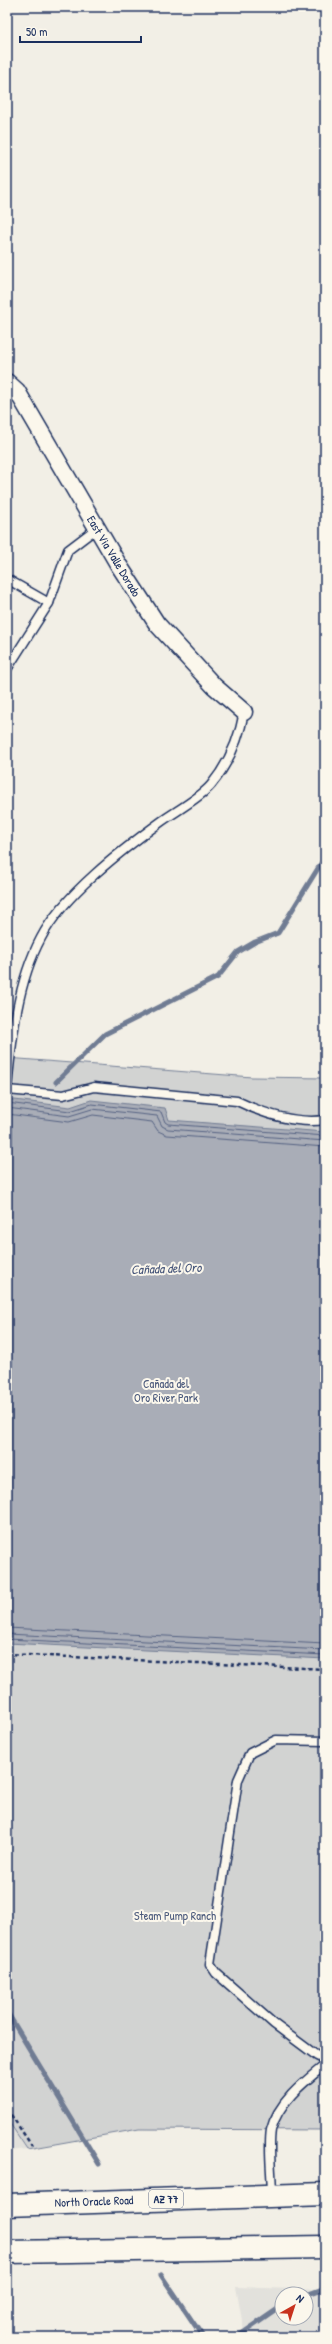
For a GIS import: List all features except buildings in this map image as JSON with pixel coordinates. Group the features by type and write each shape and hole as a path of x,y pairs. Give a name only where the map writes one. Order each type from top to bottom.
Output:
{"highway":[{"name":"North Oracle Road","path":"7,2205 325,2194"},
{"path":"7,2252 325,2247"}],"street":[{"name":"East Via Valle Dorado","path":"7,382 16,391 118,564 157,624 204,676 244,712"}],"lane":[{"path":"7,669 49,603 68,550 97,528"},
{"path":"7,579 49,603"},
{"path":"244,712 240,735 228,762 209,786 139,838 72,896 41,937 25,973 7,1089 63,1095 82,1089 102,1088 237,1101 257,1111 276,1116 325,1120"},
{"path":"325,1741 276,1740 250,1753 238,1780 210,1964 216,1973 274,2024 317,2056 325,2060"},
{"path":"272,2196 271,2132 275,2117 284,2103 325,2065"}],"path":[{"path":"7,1654 325,1669"},
{"path":"7,2109 32,2146"}],"shaded area":[{"path":"7,2119 27,2149 7,2151"},
{"path":"236,2287 274,2288 274,2326 314,2326 314,2290 325,2290 325,2337 245,2337"}],"green space":[{"name":"Cañada del Oro River Park","path":"7,1058 252,1077 325,1078 325,2130 139,2129 27,2149 7,2119"}],"water":[{"name":"Cañada del Oro River Park","path":"7,1099 70,1107 91,1100 165,1108 169,1120 325,1132 325,1659 7,1643"}],"waterway":[{"path":"56,1082 105,1034 218,977 238,952 255,942 278,933 325,857"},
{"path":"7,2012 99,2164"},
{"path":"161,2275 203,2337"},
{"path":"314,2292 325,2288"},
{"path":"237,2337 274,2312"}],"water label":[{"name":"Cañada del Oro","path":"166,1268"}],"park label":[{"name":"Steam Pump Ranch","path":"175,1915"}]}
